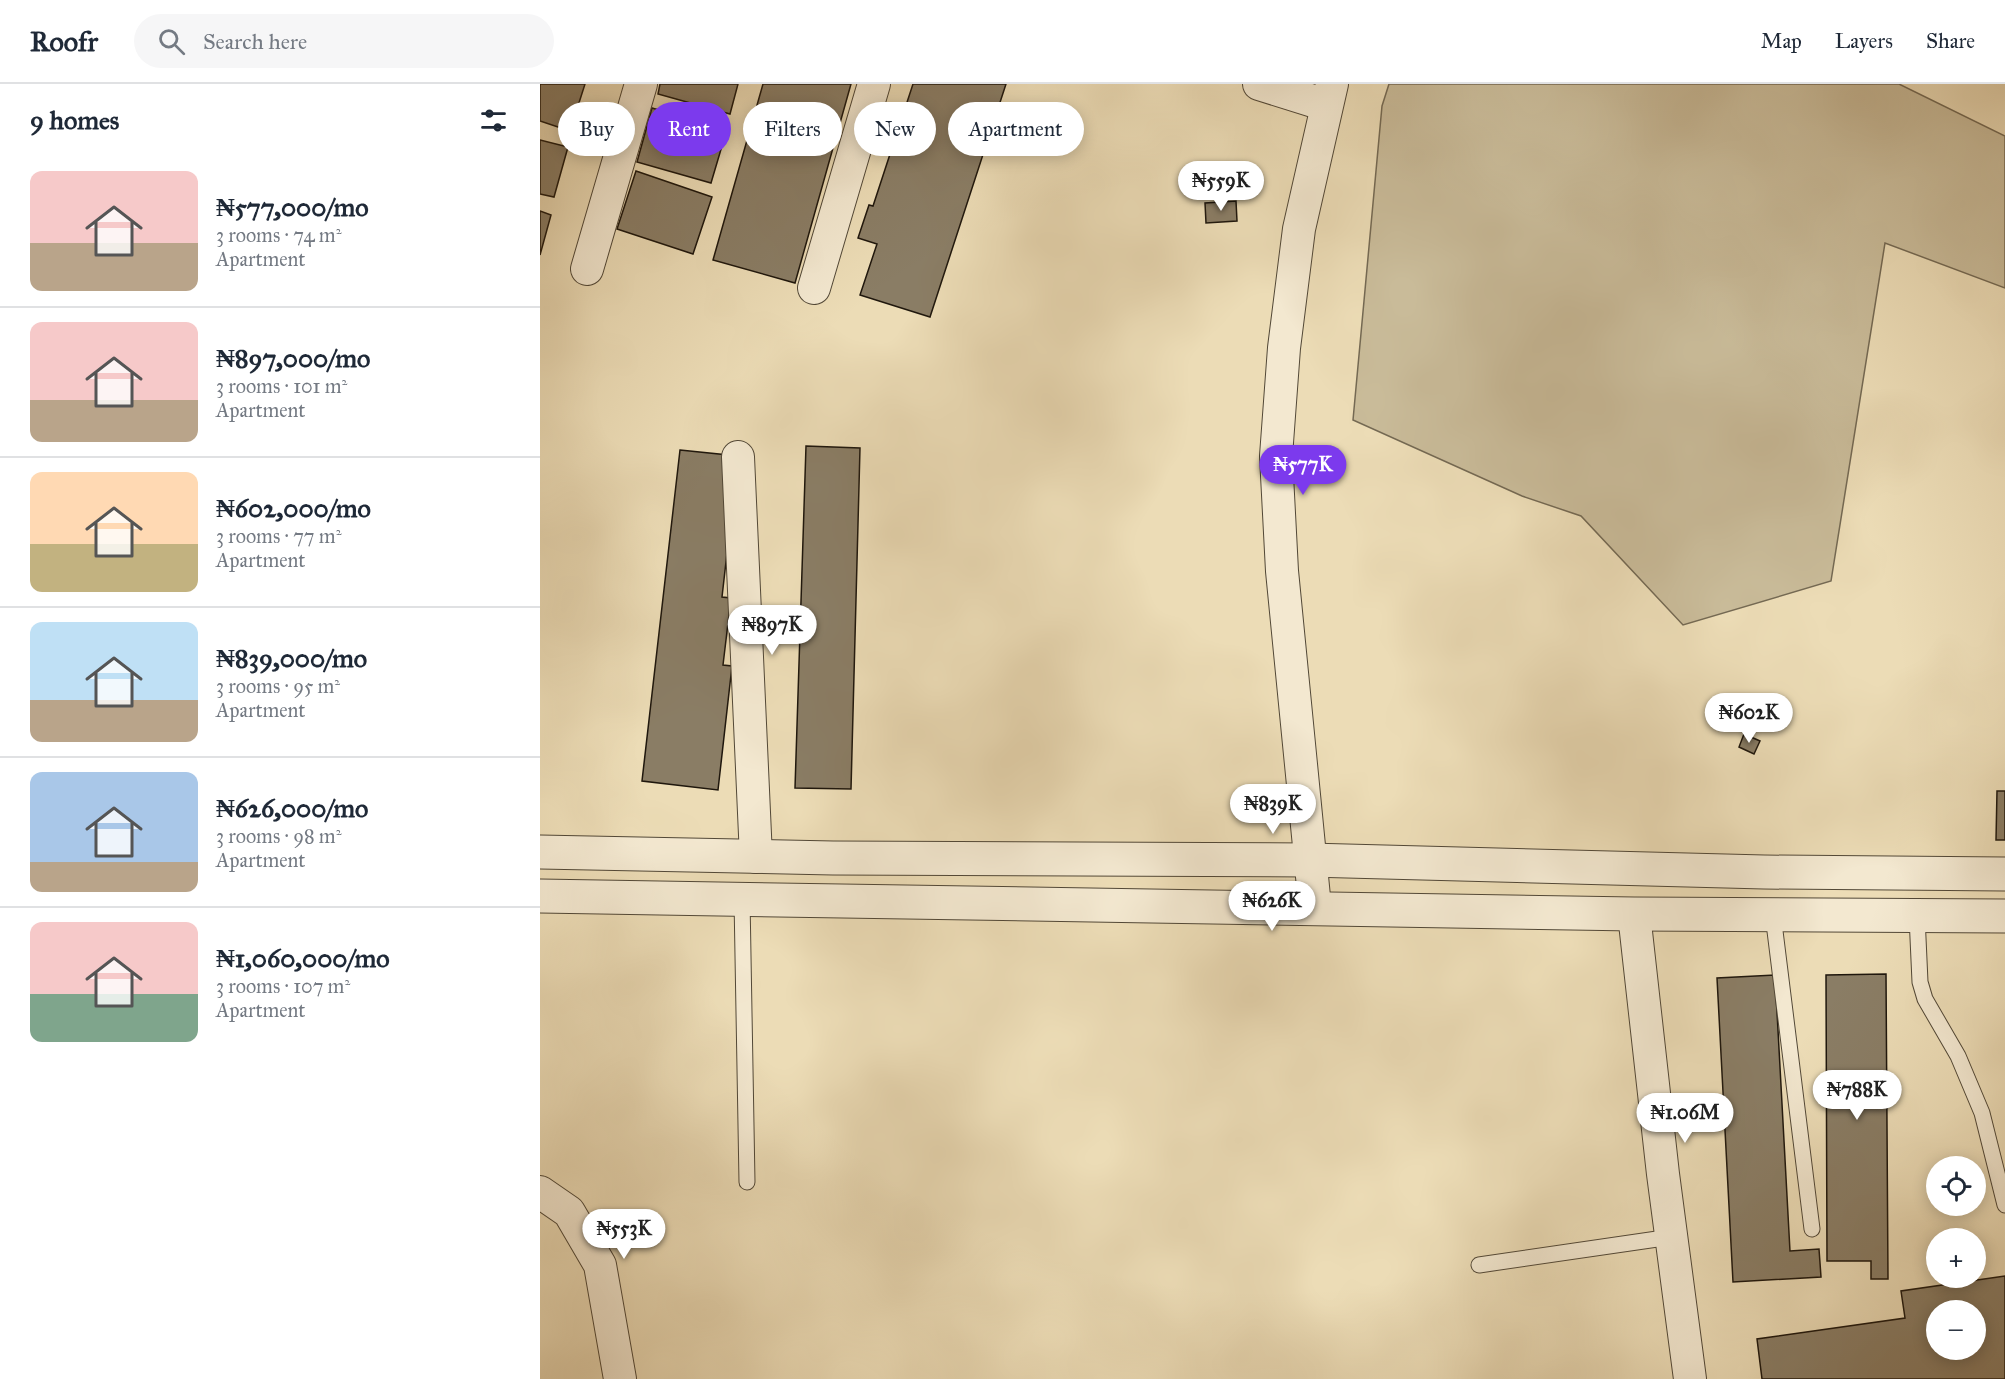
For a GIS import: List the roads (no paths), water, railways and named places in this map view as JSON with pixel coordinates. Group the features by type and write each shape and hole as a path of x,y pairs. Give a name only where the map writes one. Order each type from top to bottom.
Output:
{"street":[{"path":"587,269 641,84"},
{"path":"814,288 874,84"},
{"path":"1259,84 1329,94 1299,229 1284,348 1276,456 1282,571 1309,860 1316,907"},
{"path":"738,457 756,856"},
{"path":"540,852 1309,860 1764,872 2005,874"},
{"path":"540,896 1634,914 2005,916"},
{"path":"1634,914 1671,1237 1690,1379"},
{"path":"540,1192 569,1212 600,1265 620,1379"}],"lane":[{"path":"742,899 747,1182"},
{"path":"1773,915 1812,1229"},
{"path":"1917,916 1920,982 1925,999 1958,1056 1982,1113 2005,1205"},
{"path":"1479,1265 1671,1237"}]}
